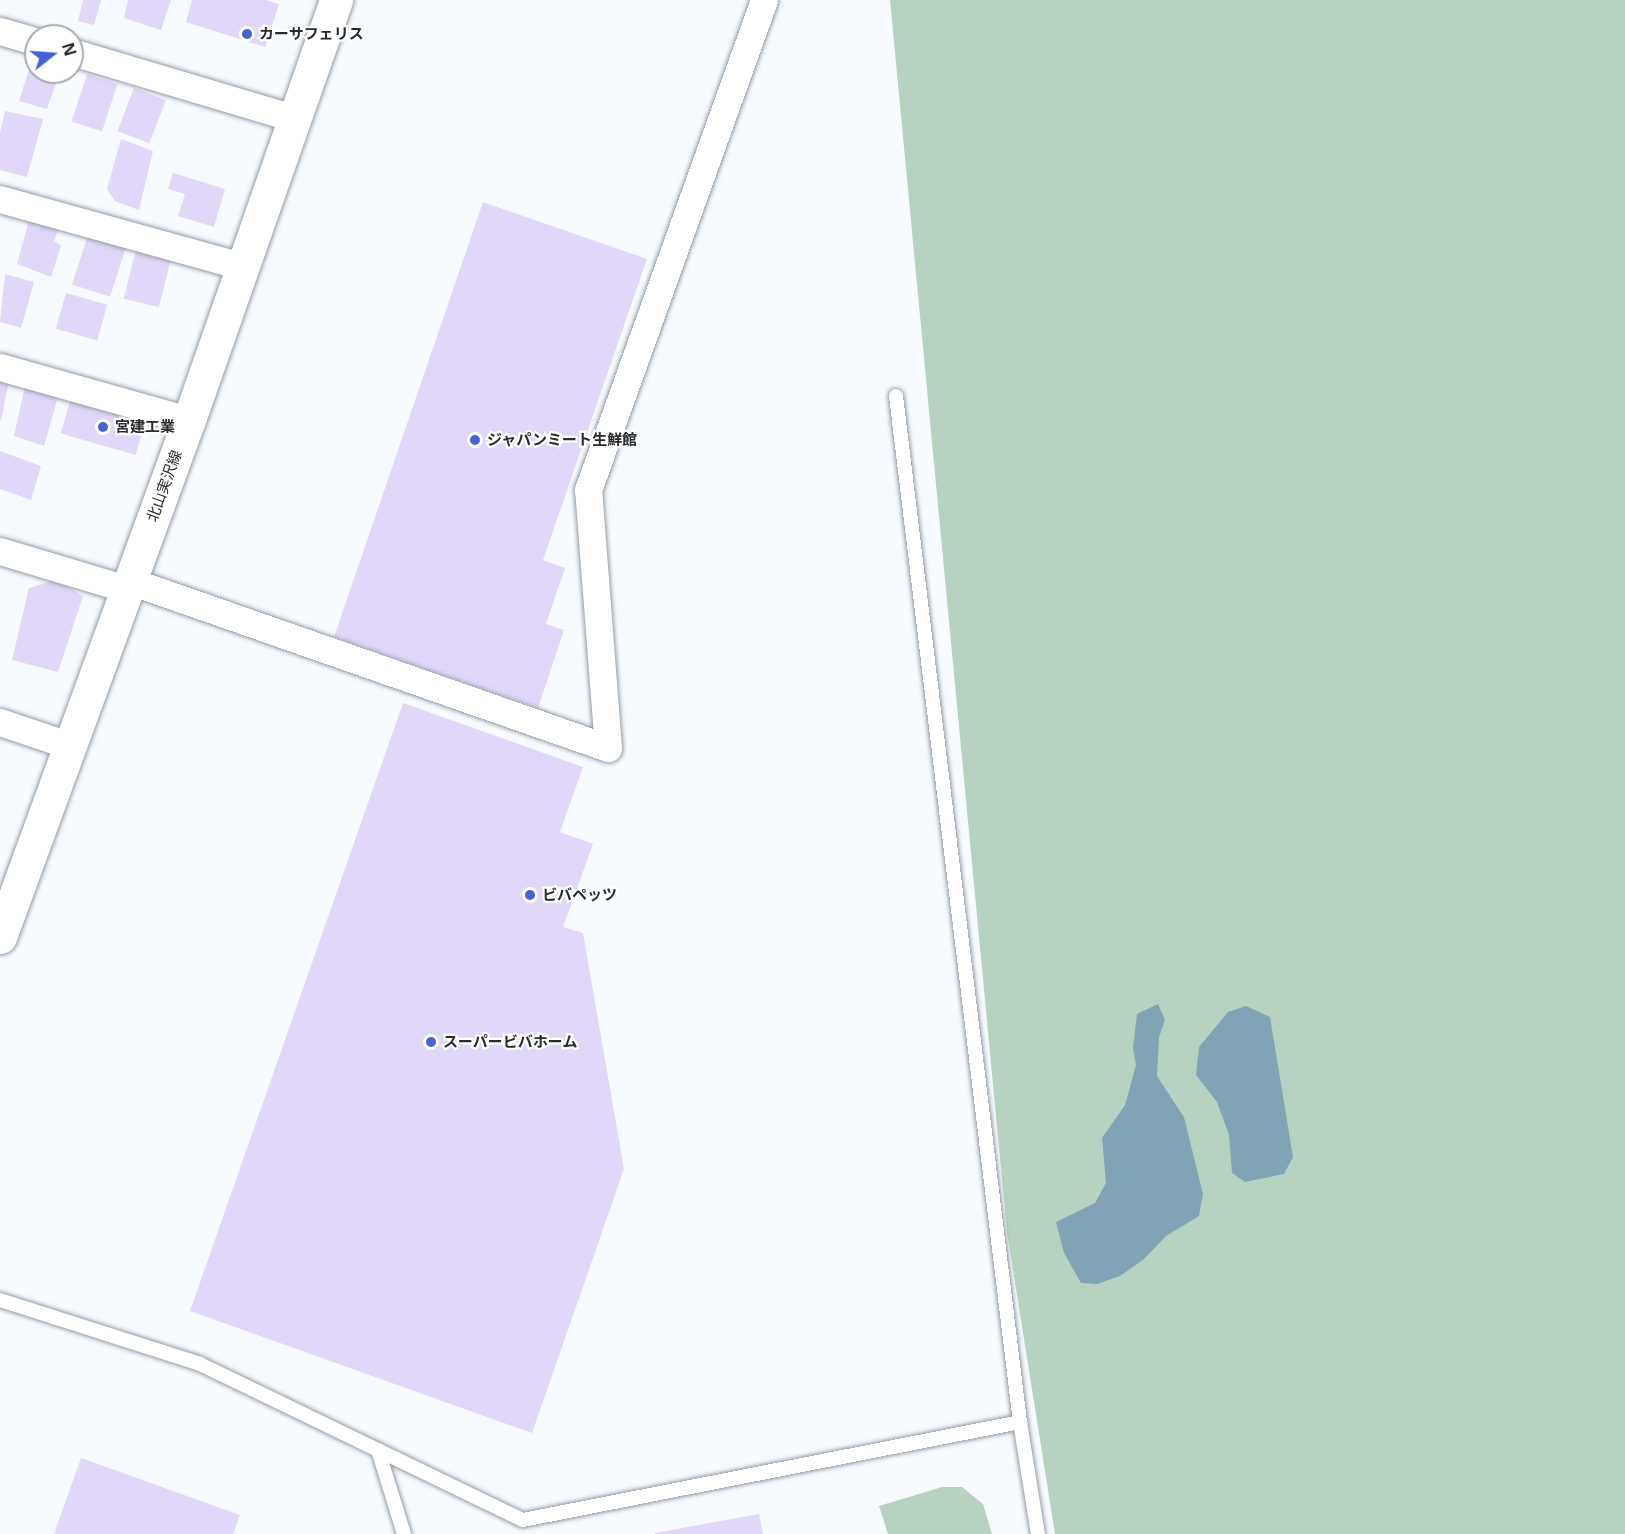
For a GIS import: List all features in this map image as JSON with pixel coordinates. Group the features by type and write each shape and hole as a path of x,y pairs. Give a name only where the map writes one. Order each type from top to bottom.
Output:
{"street":[{"name":"北山実沢線","path":"0,937 7,895 71,746 189,420 336,0"},
{"path":"0,551 128,585 608,748 588,490 764,0"},
{"path":"0,31 24,38"},
{"path":"84,56 293,118"},
{"path":"0,199 242,266"},
{"path":"0,367 189,420"},
{"path":"0,722 71,746"}],"lane":[{"path":"896,396 1020,1422 1038,1534"},
{"path":"0,1300 200,1364 523,1520 1020,1422"},
{"path":"378,1450 404,1534"}],"green space":[{"path":"890,0 1625,0 1625,1534 1055,1534 1007,1232"},
{"path":"942,1487 962,1487 983,1504 992,1534 888,1534 879,1506"}],"water":[{"path":"1158,1004 1165,1020 1159,1037 1157,1076 1184,1117 1203,1194 1199,1216 1166,1236 1144,1259 1120,1276 1097,1284 1081,1283 1064,1253 1056,1222 1095,1203 1106,1183 1102,1138 1125,1105 1136,1065 1133,1048 1137,1014"},
{"path":"1246,1006 1270,1017 1293,1157 1284,1174 1245,1182 1232,1173 1229,1135 1217,1102 1196,1075 1199,1047 1228,1012"}],"building":[{"path":"83,0 101,0 94,25 78,21"},
{"path":"128,0 171,0 161,30 124,18"},
{"name":"カーサフェリス","path":"192,0 266,0 279,4 265,47 186,22"},
{"path":"87,74 117,84 102,131 72,122"},
{"path":"24,84 56,84 47,109 19,101"},
{"path":"134,88 166,100 149,143 118,131"},
{"path":"5,111 43,119 27,177 0,170 0,133"},
{"path":"121,139 153,151 139,210 115,201 107,189"},
{"path":"173,173 225,189 214,227 178,216 185,194 168,189"},
{"path":"483,202 647,259 543,560 565,568 546,624 564,630 538,708 334,637"},
{"path":"30,217 60,226 54,241 61,246 51,277 17,264"},
{"path":"88,235 126,247 110,297 72,284"},
{"path":"136,250 171,259 159,307 124,299"},
{"path":"5,274 34,282 21,328 0,322"},
{"path":"66,293 107,305 97,340 56,329"},
{"path":"0,378 9,381 1,420 0,420"},
{"path":"25,386 58,397 44,446 14,436"},
{"name":"宮建工業","path":"71,398 146,419 136,455 61,434"},
{"path":"0,451 41,466 31,500 0,489"},
{"path":"55,580 83,596 58,672 12,660 29,588"},
{"path":"403,703 583,767 560,832 593,844 563,927 583,933 624,1169 532,1433 190,1311"},
{"path":"81,1458 240,1515 233,1534 54,1534"},
{"path":"759,1514 763,1534 655,1534 655,1533"}],"place":[{"name":"カーサフェリス","path":"247,34"},
{"name":"宮建工業","path":"103,427"},
{"name":"ジャパンミート生鮮館","path":"475,440"},
{"name":"ビバペッツ","path":"530,895"},
{"name":"スーパービバホーム","path":"431,1042"}]}
